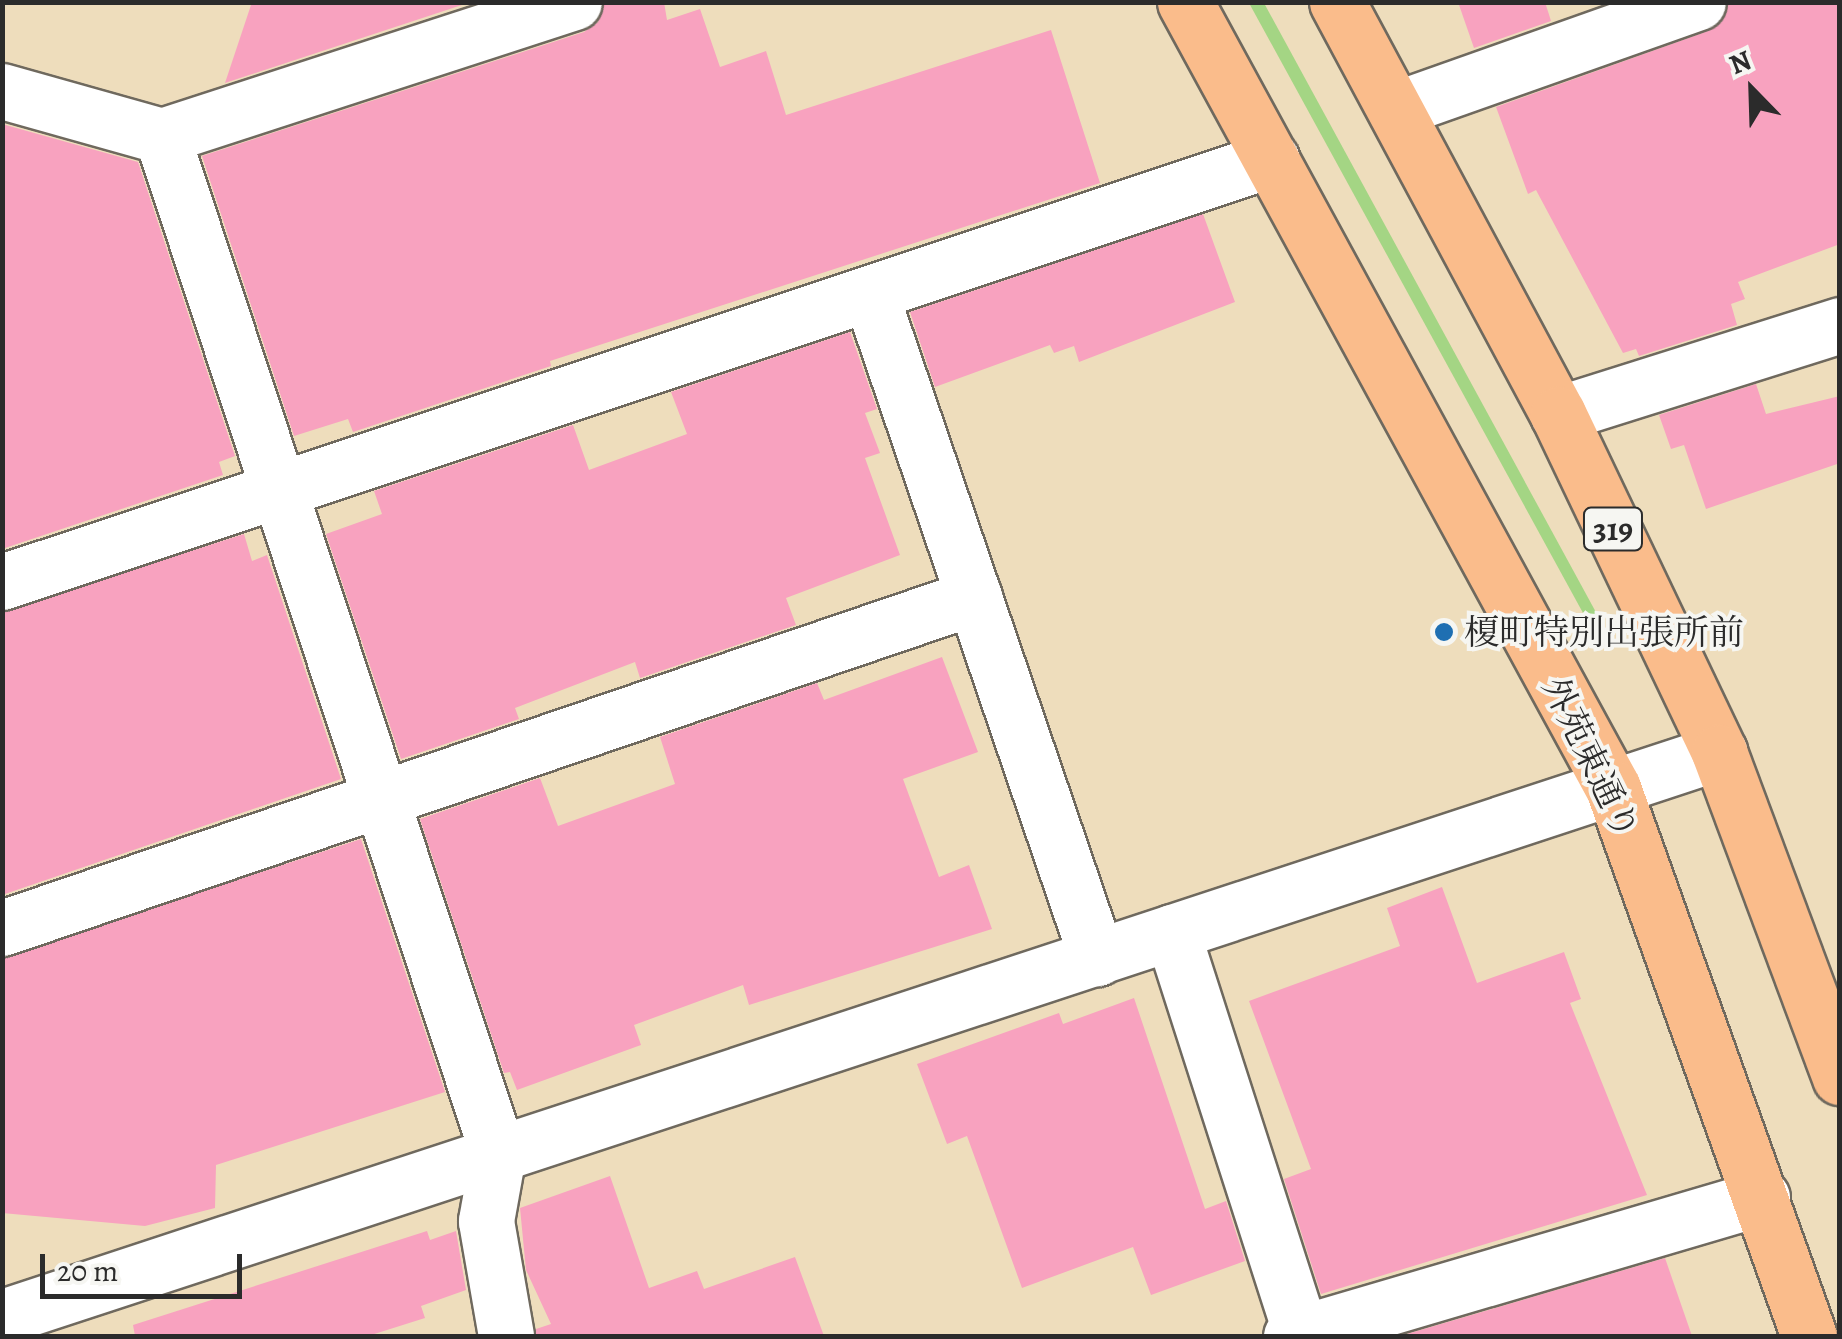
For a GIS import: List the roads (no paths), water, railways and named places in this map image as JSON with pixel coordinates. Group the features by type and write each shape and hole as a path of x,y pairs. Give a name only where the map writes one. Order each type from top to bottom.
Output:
{"main road":[{"name":"外苑東通り","path":"1185,2 1612,788 1809,1336"},
{"name":"319","path":"1337,2 1399,108 1558,414 1719,752 1840,1078"}],"street":[{"path":"1399,108 1698,2"},
{"path":"2,91 162,136 565,4"},
{"path":"162,136 498,1154 486,1221 506,1336"},
{"path":"2,582 1271,160"},
{"path":"870,293 1097,958"},
{"path":"1558,414 1840,325"},
{"path":"2,928 974,597"},
{"path":"2,1316 1719,752"},
{"path":"1172,932 1298,1335 1762,1197"}],"place":[{"name":"榎町特別出張所前","path":"1444,632"}]}
